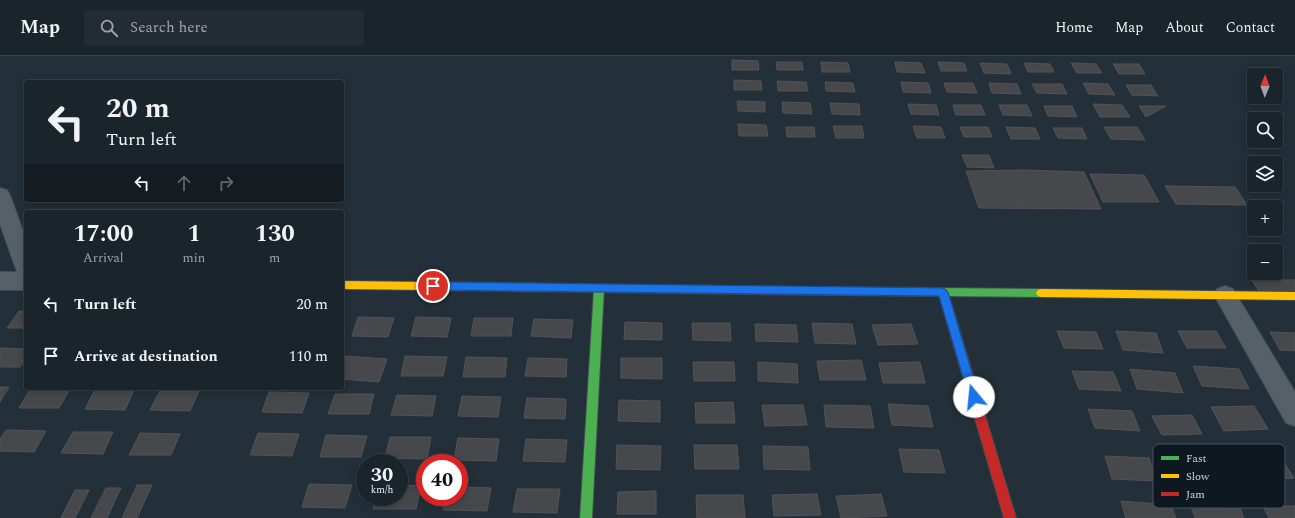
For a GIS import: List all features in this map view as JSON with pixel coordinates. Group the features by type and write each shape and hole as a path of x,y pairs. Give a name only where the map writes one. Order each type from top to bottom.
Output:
{"street":[{"path":"0,195 24,264"},
{"path":"0,281 24,281"},
{"path":"344,285 1295,296"},
{"path":"586,518 599,288"},
{"path":"943,292 1010,518"},
{"path":"1225,295 1295,415"}],"building":[{"path":"732,60 758,61 759,70 732,70"},
{"path":"776,62 802,62 803,70 777,70"},
{"path":"821,62 848,63 850,72 822,72"},
{"path":"895,62 921,63 925,73 897,72"},
{"path":"938,62 964,63 967,71 941,71"},
{"path":"980,63 1007,64 1011,74 984,73"},
{"path":"1024,63 1050,64 1054,72 1028,72"},
{"path":"1071,63 1096,64 1102,73 1077,73"},
{"path":"1113,64 1139,64 1145,74 1119,74"},
{"path":"734,80 761,81 762,90 734,90"},
{"path":"777,81 806,82 808,91 778,91"},
{"path":"825,82 853,83 855,92 826,91"},
{"path":"901,82 928,83 931,93 903,92"},
{"path":"944,83 973,83 977,93 947,92"},
{"path":"989,83 1017,84 1021,94 992,93"},
{"path":"1083,83 1108,84 1115,95 1089,94"},
{"path":"1032,84 1062,84 1067,94 1037,93"},
{"path":"1126,85 1151,85 1158,96 1132,95"},
{"path":"737,101 765,102 765,112 738,111"},
{"path":"782,102 810,103 812,114 783,113"},
{"path":"830,103 859,104 860,115 832,114"},
{"path":"908,104 936,105 939,115 911,114"},
{"path":"1093,104 1122,105 1130,117 1100,117"},
{"path":"953,105 981,105 985,115 956,115"},
{"path":"999,105 1027,105 1032,116 1003,115"},
{"path":"1044,106 1072,106 1077,117 1048,116"},
{"path":"1139,106 1166,106 1146,117"},
{"path":"738,124 766,125 768,136 739,136"},
{"path":"833,126 862,126 864,138 836,138"},
{"path":"913,126 941,127 945,138 917,138"},
{"path":"786,127 814,127 815,137 787,137"},
{"path":"960,127 988,127 992,137 964,137"},
{"path":"1006,127 1035,128 1040,139 1011,139"},
{"path":"1104,127 1137,127 1145,140 1111,139"},
{"path":"1053,128 1082,128 1087,139 1058,138"},
{"path":"962,155 989,155 994,168 967,167"},
{"path":"1024,170 1084,172 1101,209 979,208 966,171"},
{"path":"1090,174 1144,175 1159,202 1103,202"},
{"path":"1165,186 1235,187 1247,205 1176,204"},
{"path":"1252,280 1295,280 1295,293 1260,293"},
{"path":"19,311 24,311 24,328 7,328"},
{"path":"358,317 394,318 388,337 352,336"},
{"path":"416,317 451,318 447,337 411,336"},
{"path":"474,318 513,318 511,336 471,336"},
{"path":"534,319 573,320 571,338 531,336"},
{"path":"625,322 662,323 662,340 624,339"},
{"path":"692,323 730,323 731,341 693,340"},
{"path":"812,323 852,324 856,344 815,343"},
{"path":"755,324 796,325 798,342 756,341"},
{"path":"911,324 918,344 878,345 872,325"},
{"path":"1057,331 1096,332 1103,349 1064,348"},
{"path":"1116,331 1156,333 1163,353 1123,350"},
{"path":"1178,331 1216,331 1226,348 1187,348"},
{"path":"1270,332 1295,333 1295,351 1280,350"},
{"path":"0,348 24,349 24,361 20,367 0,367"},
{"path":"346,356 387,359 379,382 344,379 344,361"},
{"path":"405,356 447,357 443,376 401,376"},
{"path":"466,357 507,358 505,377 463,377"},
{"path":"528,358 567,359 566,377 525,376"},
{"path":"621,358 662,358 662,379 621,378"},
{"path":"861,360 866,380 820,380 817,361"},
{"path":"693,362 734,362 735,381 694,381"},
{"path":"758,362 797,364 798,383 758,381"},
{"path":"920,362 925,383 883,383 879,363"},
{"path":"1193,366 1239,369 1249,389 1202,386"},
{"path":"1130,369 1175,373 1183,393 1137,389"},
{"path":"1072,371 1113,372 1121,391 1079,389"},
{"path":"0,387 9,387 0,402"},
{"path":"30,390 69,390 59,408 19,408"},
{"path":"95,390 134,390 125,410 85,409"},
{"path":"160,391 199,391 190,411 150,410"},
{"path":"269,392 309,393 302,413 262,412"},
{"path":"335,394 374,394 369,414 328,414"},
{"path":"397,395 436,396 432,416 391,415"},
{"path":"462,396 501,397 498,417 458,416"},
{"path":"527,398 566,399 565,419 524,418"},
{"path":"619,400 660,401 660,422 618,421"},
{"path":"733,402 735,423 696,423 695,403"},
{"path":"888,404 928,406 933,427 892,425"},
{"path":"762,405 803,405 807,425 765,426"},
{"path":"824,405 870,406 874,428 826,427"},
{"path":"1254,406 1268,429 1224,431 1211,407"},
{"path":"1088,409 1132,411 1140,431 1095,428"},
{"path":"1192,415 1202,434 1162,435 1152,416"},
{"path":"6,430 46,431 34,452 0,451 0,439"},
{"path":"73,432 113,432 103,454 61,453"},
{"path":"140,433 180,434 171,455 129,455"},
{"path":"258,433 299,434 292,456 250,455"},
{"path":"326,435 367,436 362,454 356,454 356,457 320,457"},
{"path":"390,437 431,437 428,454 416,454 416,459 408,459 408,454 386,454"},
{"path":"458,438 499,439 496,461 468,460 468,454 455,454"},
{"path":"526,439 567,440 565,462 523,461"},
{"path":"617,445 661,446 660,470 616,469"},
{"path":"694,445 737,445 739,469 695,469"},
{"path":"763,446 808,447 810,470 764,469"},
{"path":"899,449 939,450 945,473 904,472"},
{"path":"1105,456 1149,458 1153,470 1153,481 1112,479"},
{"path":"1285,464 1294,478 1285,479"},
{"path":"309,484 352,485 345,508 302,507"},
{"path":"137,485 152,485 137,518 122,518"},
{"path":"408,485 416,486 416,509 373,509 374,506 408,506"},
{"path":"468,487 491,488 487,511 443,510 444,506 468,506"},
{"path":"106,488 121,488 107,518 91,518"},
{"path":"517,489 560,489 557,513 513,512"},
{"path":"75,490 89,490 75,518 61,518"},
{"path":"656,491 656,514 617,514 618,492"},
{"path":"817,494 821,515 774,516 772,495"},
{"path":"881,494 887,516 841,518 836,496"},
{"path":"696,495 743,495 745,518 697,518"},
{"path":"1121,501 1153,504 1153,508 1172,508 1176,518 1126,518"},
{"path":"1285,506 1295,506 1295,518 1269,518 1264,508 1285,508"},
{"path":"1191,508 1240,508 1244,518 1195,518"}],"traffic: fast":[{"path":"586,518 599,288"},
{"path":"827,291 1041,293"}],"traffic: slow":[{"path":"344,285 582,288"},
{"path":"1041,293 1295,296"}],"traffic: jam":[{"path":"582,288 827,291"},
{"path":"943,292 1010,518"}],"route":[{"path":"433,286 943,292 974,397"}]}
